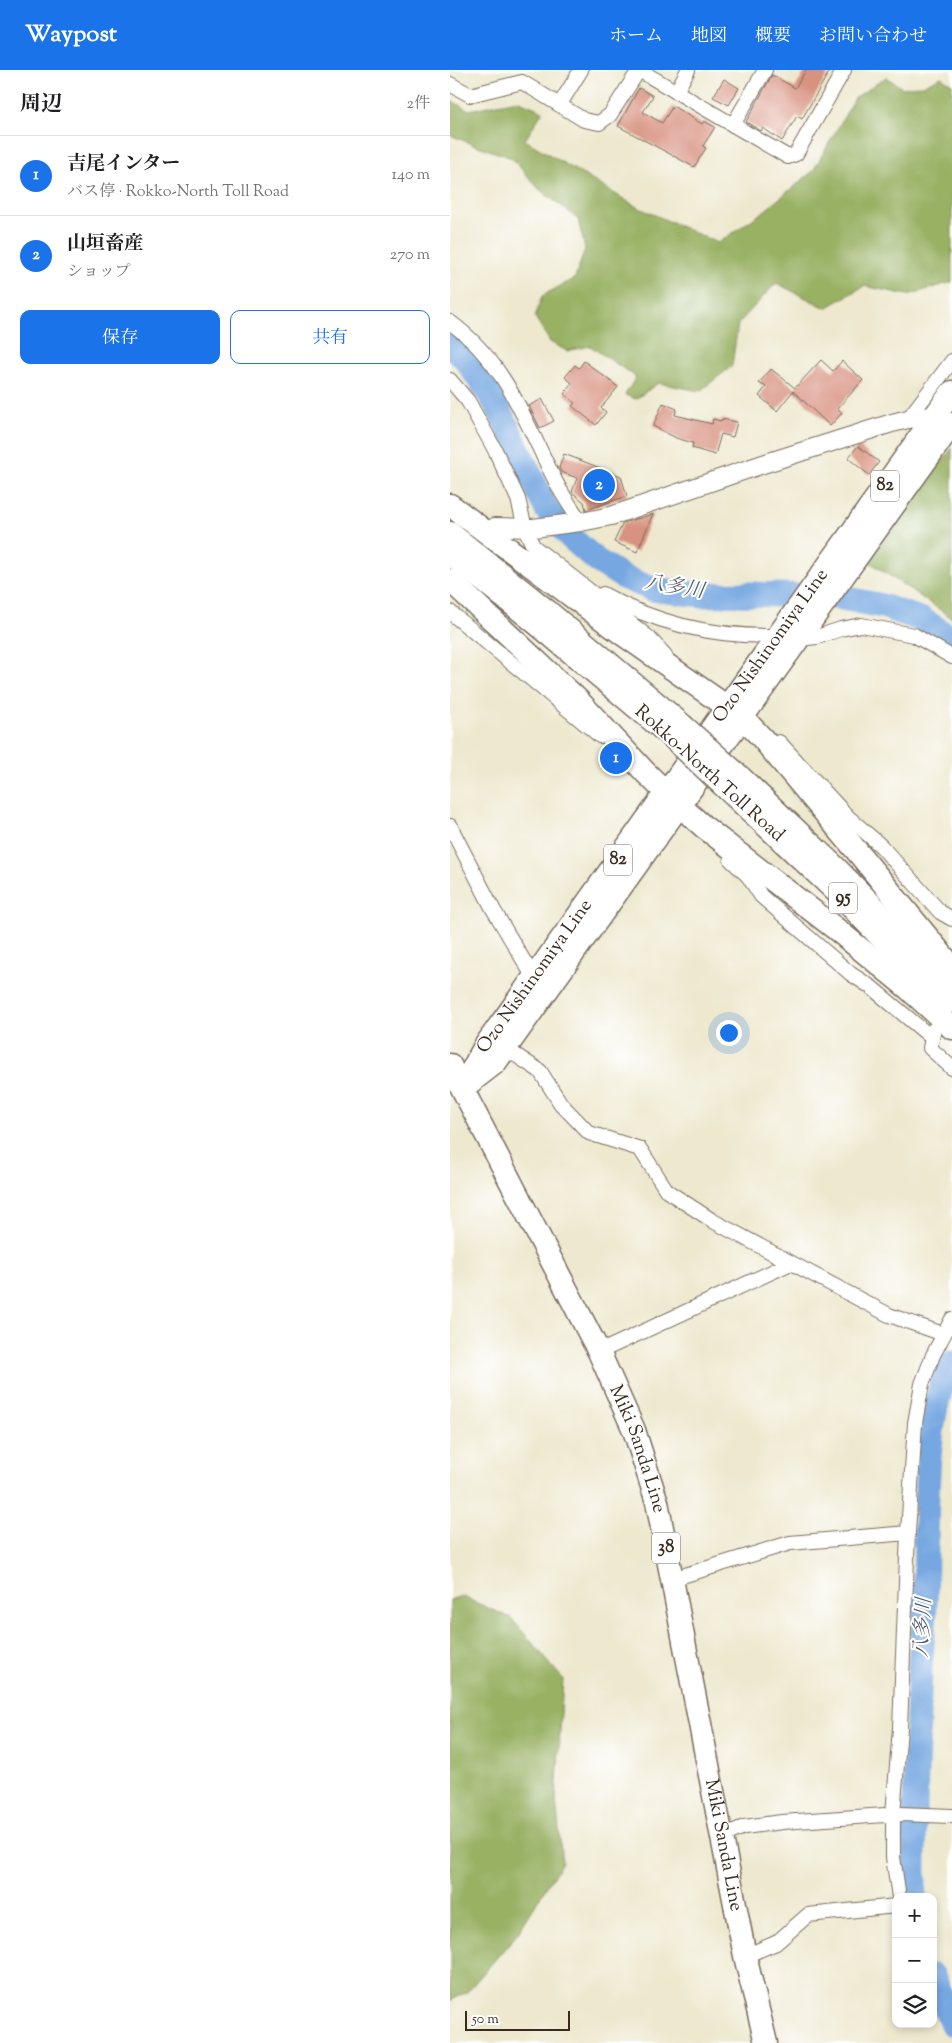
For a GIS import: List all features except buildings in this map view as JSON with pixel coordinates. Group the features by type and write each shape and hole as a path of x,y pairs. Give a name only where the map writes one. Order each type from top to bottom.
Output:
{"main road":[{"name":"Ozo Nishinomiya Line","path":"463,1087 485,1046 534,978 673,799 736,712 786,634 828,581 943,420 952,392"},
{"path":"450,505 621,633 736,712 831,820 952,967"},
{"name":"Rokko-North Toll Road","path":"450,533 546,610 733,782 852,884 952,987"},
{"name":"Rokko-North Toll Road","path":"450,554 536,623 677,731"},
{"path":"450,580 576,699 673,799 704,827 836,929 908,988 943,1026"},
{"name":"Rokko-North Toll Road","path":"733,782 842,897 943,1026"},
{"name":"Ozo Nishinomiya Line","path":"463,1087 495,1063 506,1048 673,799"},
{"name":"Miki Sanda Line","path":"450,1065 599,1352 634,1430 657,1502 762,2040"}],"street":[{"path":"560,104 581,70"},
{"path":"450,84 470,95 522,82 584,120 599,123 610,115 639,70 788,157 796,154 844,70"},
{"path":"676,92 688,70"},
{"path":"733,125 765,70"},
{"path":"450,322 483,352 506,380 538,440 559,487 581,522"},
{"path":"908,419 952,361"},
{"path":"450,380 468,401 495,450 518,499 529,528 533,546 648,637 686,677"},
{"path":"495,528 529,528 581,522 611,516 763,464 908,419 943,420"},
{"path":"569,575 613,600 671,622 707,632 736,636 786,634 817,637 841,628 861,625 914,635 952,657"},
{"path":"450,612 645,772"},
{"path":"736,712 779,742 847,816 881,846 940,912 952,919"},
{"path":"450,826 493,909 534,978"},
{"path":"943,1026 930,1048 952,1068"},
{"path":"506,1048 540,1071 561,1104 589,1132 640,1149 667,1191 713,1221 889,1315 944,1334"},
{"path":"599,1352 791,1263"},
{"path":"898,1893 893,1857 897,1814 908,1532 915,1423 922,1384 952,1319"},
{"path":"672,1579 790,1543 908,1532"},
{"path":"722,1836 744,1827 782,1822 897,1814 952,1816"},
{"path":"745,1956 776,1943 808,1915 892,1906"}],"green space":[{"path":"886,77 902,88 924,85 941,77 952,84 952,282 908,295 864,286 826,308 776,283 738,324 732,366 700,391 658,383 636,399 625,395 636,377 590,346 567,351 550,342 535,317 542,296 575,278 585,249 578,219 539,189 512,158 450,135 450,100 469,110 517,100 543,111 525,140 637,207 718,243 763,212 813,171 855,98"},
{"path":"952,448 952,618 868,561"},
{"path":"461,1596 511,1618 563,1679 556,1799 562,1862 518,1933 467,1992 450,2001 450,1600"}],"waterway":[{"name":"八多川","path":"450,346 465,358 496,404 547,510 570,537 596,560 623,577 652,589 702,595 750,594 837,597 883,606 923,620 952,638"},
{"name":"八多川","path":"914,1893 920,1670 925,1611 926,1513 930,1445 942,1386 952,1363"},
{"name":"八多川","path":"936,1983 952,2024"}],"place":[{"name":"山垣畜産","path":"599,485"},
{"name":"吉尾インター","path":"616,758"}]}
